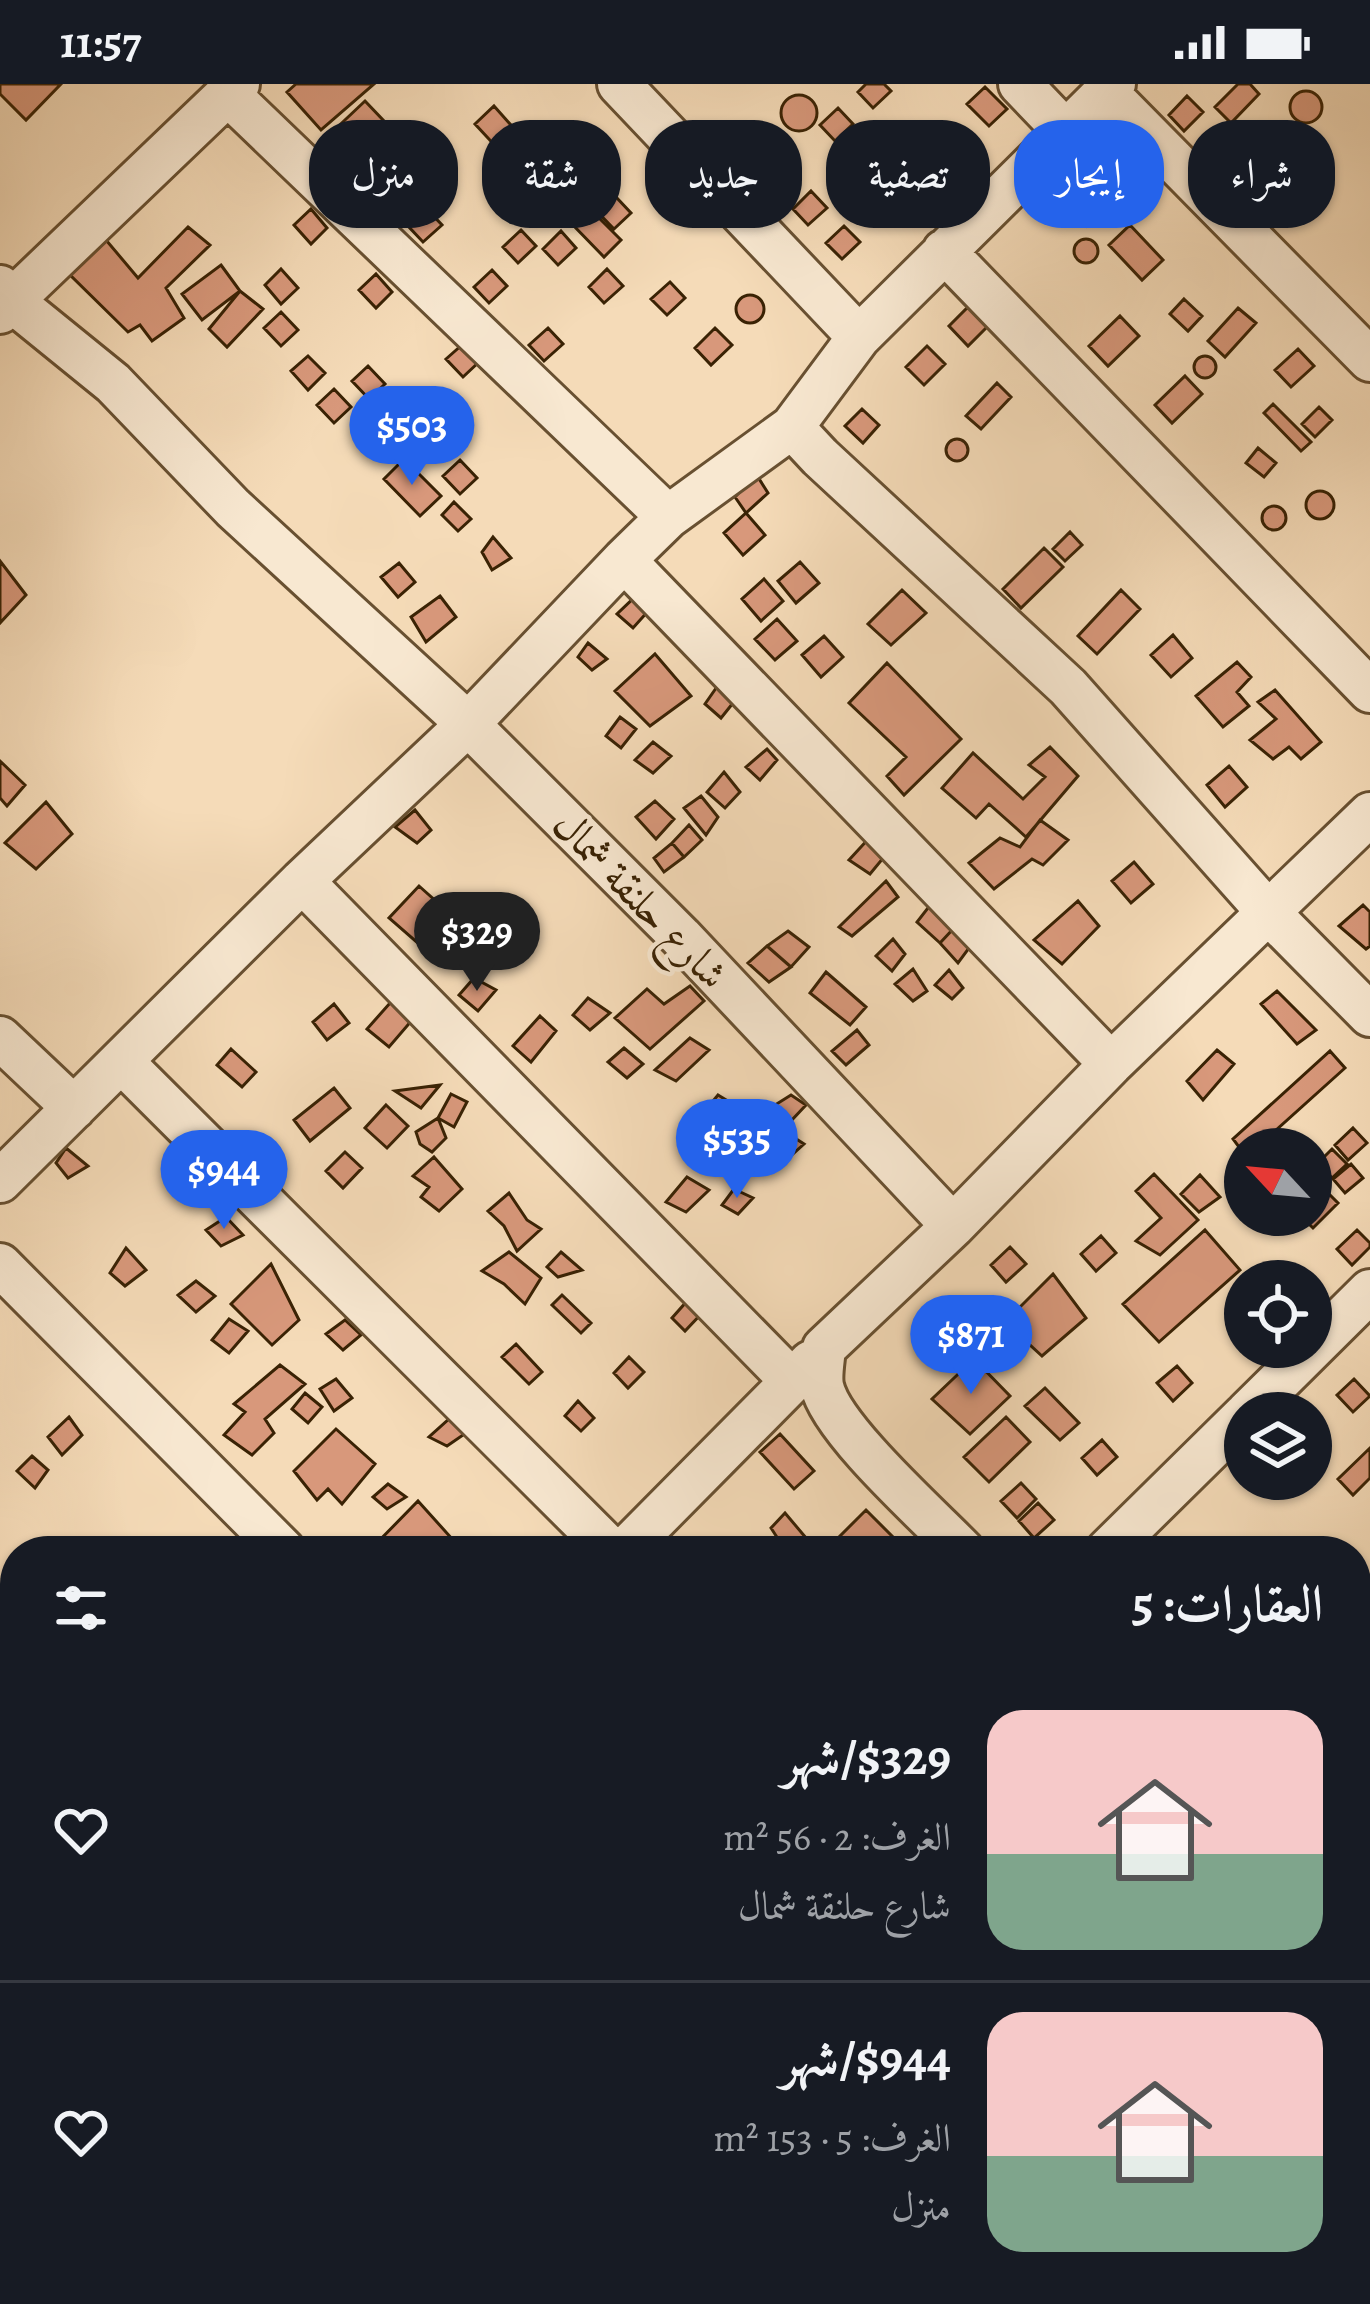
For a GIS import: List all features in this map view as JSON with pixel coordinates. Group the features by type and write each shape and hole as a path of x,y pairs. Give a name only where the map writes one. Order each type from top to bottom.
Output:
{"street":[{"path":"619,84 859,337"},
{"path":"1020,84 1054,120"},
{"path":"1077,120 1110,88 1370,360"},
{"path":"4,300 233,89 668,518"},
{"path":"0,1181 302,881 468,724 668,518 792,427 859,337 1014,182"},
{"path":"944,251 1370,691"},
{"name":"شارع حلنقة شمال","path":"4,300 113,382 232,508 468,724 667,922 953,1226"},
{"path":"792,427 1068,687 1268,912 1370,1015"},
{"path":"624,560 1112,1064"},
{"path":"639,1536 824,1348 1370,814"},
{"path":"302,881 792,1381"},
{"path":"0,1038 74,1108"},
{"path":"122,1062 597,1536"},
{"path":"0,1264 269,1536"},
{"path":"1268,1392 1370,1291"},
{"path":"824,1348 821,1384 830,1406 854,1439 948,1536"},
{"path":"1122,1536 1224,1436"}],"building":[{"path":"0,84 61,84 26,120 0,94"},
{"path":"296,84 374,84 333,120 312,120 287,92"},
{"path":"866,84 884,84 891,91 873,108 858,92"},
{"path":"1238,84 1250,84 1259,94 1234,120 1215,107"},
{"path":"985,87 1007,109 990,125 990,120 983,120 967,104"},
{"path":"1300,92 1312,92 1321,101 1321,113 1314,120 1298,120 1291,113 1291,101"},
{"path":"1187,96 1203,112 1188,120 1184,131 1169,115"},
{"path":"792,97 806,97 815,106 815,120 806,129 802,130 802,120 783,120 783,106"},
{"path":"365,101 383,120 345,120"},
{"path":"494,106 506,120 482,120 482,132 475,124"},
{"path":"838,108 849,120 826,120 826,131 820,125"},
{"path":"811,191 826,207 808,225 802,219 802,200"},
{"path":"621,202 631,213 621,222"},
{"path":"309,211 309,228 327,228 311,244 294,225"},
{"path":"188,227 210,245 166,288 184,318 152,341 140,325 128,332 61,266 101,234 138,278"},
{"path":"410,228 439,228 423,242"},
{"path":"576,228 609,228 621,240 604,257"},
{"path":"842,228 860,242 842,259 826,243"},
{"path":"1133,228 1163,260 1142,280 1109,245"},
{"path":"521,230 536,246 518,263 503,247"},
{"path":"561,231 576,248 558,265 543,249"},
{"path":"1086,239 1098,251 1086,263 1074,251"},
{"path":"221,265 240,291 202,320 182,294"},
{"path":"281,269 298,288 281,304 265,285"},
{"path":"607,269 623,286 604,303 589,287"},
{"path":"492,270 507,286 489,303 474,287"},
{"path":"376,274 392,292 376,308 359,290"},
{"path":"670,282 685,298 667,315 651,299"},
{"path":"240,291 263,309 227,347 209,329"},
{"path":"750,295 760,299 764,309 760,319 750,323 740,319 736,309 740,299"},
{"path":"1184,299 1202,316 1188,331 1170,314"},
{"path":"968,307 987,327 968,346 949,326"},
{"path":"1238,308 1256,323 1225,357 1208,341"},
{"path":"281,312 298,330 281,346 264,328"},
{"path":"1120,316 1139,336 1108,366 1089,346"},
{"path":"548,328 563,344 544,361 529,345"},
{"path":"715,328 732,345 711,365 695,348"},
{"path":"463,344 480,361 463,377 446,359"},
{"path":"927,346 945,364 924,385 906,367"},
{"path":"1298,349 1314,366 1291,387 1275,370"},
{"path":"308,356 325,373 308,390 291,371"},
{"path":"1205,356 1216,367 1205,378 1194,367"},
{"path":"368,366 385,384 369,399 352,381"},
{"path":"1185,376 1202,394 1172,423 1155,405"},
{"path":"997,383 1011,397 981,429 966,416"},
{"path":"334,389 351,407 334,423 317,405"},
{"path":"401,396 418,414 400,430 384,412"},
{"path":"1273,404 1311,442 1301,451 1264,413"},
{"path":"1319,407 1332,420 1315,437 1302,424"},
{"path":"862,409 879,425 863,443 845,426"},
{"path":"429,426 446,444 429,459 412,441"},
{"path":"957,439 968,450 957,461 946,450"},
{"path":"1258,448 1276,463 1264,477 1246,463"},
{"path":"404,459 441,496 420,516 384,479"},
{"path":"460,460 477,478 460,494 443,476"},
{"path":"756,474 768,493 746,513 735,497"},
{"path":"1320,491 1330,495 1334,505 1330,515 1320,519 1310,515 1306,505 1310,495"},
{"path":"454,502 471,519 458,531 442,515"},
{"path":"1274,506 1283,509 1283,527 1274,530 1265,527 1262,518 1265,509"},
{"path":"746,513 765,535 743,555 724,533"},
{"path":"1070,532 1082,545 1065,561 1053,549"},
{"path":"493,537 511,558 492,570 482,552"},
{"path":"1044,548 1063,567 1021,608 1003,589"},
{"path":"0,561 26,595 0,623"},
{"path":"800,562 819,583 796,603 778,581"},
{"path":"399,563 415,582 398,597 381,577"},
{"path":"764,579 783,601 761,621 742,599"},
{"path":"902,590 926,613 891,645 868,624"},
{"path":"1121,590 1140,609 1097,654 1078,636"},
{"path":"637,595 650,609 633,628 617,614"},
{"path":"440,596 456,617 426,642 411,617"},
{"path":"777,619 797,641 775,660 755,639"},
{"path":"1173,635 1192,658 1171,677 1151,655"},
{"path":"824,636 843,657 821,677 802,655"},
{"path":"588,643 607,659 592,670 578,657"},
{"path":"655,654 691,696 650,726 615,691"},
{"path":"1237,662 1251,677 1237,692 1249,706 1223,727 1196,696"},
{"path":"887,663 961,739 904,795 887,776 906,757 849,703"},
{"path":"721,681 737,698 721,718 705,704"},
{"path":"1275,690 1321,742 1301,759 1289,747 1273,759 1250,740 1276,719 1258,702"},
{"path":"620,717 636,729 621,748 606,736"},
{"path":"653,742 671,756 653,773 635,760"},
{"path":"1050,747 1078,776 1026,837 989,804 976,818 942,788 973,753 1023,799 1045,777 1029,765"},
{"path":"767,749 777,760 760,780 746,767"},
{"path":"0,761 25,785 7,806 0,798"},
{"path":"1229,766 1247,787 1225,807 1207,785"},
{"path":"724,772 740,792 725,808 707,792"},
{"path":"701,796 718,817 706,835 684,808"},
{"path":"655,801 674,819 656,839 636,817"},
{"path":"46,802 72,834 36,869 5,843"},
{"path":"415,810 431,830 417,843 395,827"},
{"path":"1040,820 1068,840 1043,865 1032,859 994,889 969,863 1000,838 1020,847"},
{"path":"689,825 702,840 684,857 672,843"},
{"path":"871,836 889,851 870,874 849,860"},
{"path":"672,843 684,857 664,872 654,858"},
{"path":"1134,862 1153,884 1131,903 1112,881"},
{"path":"886,881 898,897 852,936 839,927"},
{"path":"419,886 453,924 428,952 389,918"},
{"path":"1078,901 1099,926 1062,964 1034,940"},
{"path":"931,904 954,928 940,943 917,922"},
{"path":"1363,905 1370,912 1370,946 1366,949 1339,926"},
{"path":"954,928 972,944 958,963 940,943"},
{"path":"788,931 809,947 791,967 767,946"},
{"path":"893,939 905,954 892,971 876,956"},
{"path":"767,946 791,967 769,982 748,963"},
{"path":"913,969 927,991 913,1001 895,984"},
{"path":"949,970 963,988 952,999 935,985"},
{"path":"826,972 866,1007 850,1025 810,993"},
{"path":"474,978 496,990 478,1011 459,995"},
{"path":"690,986 704,1001 650,1049 615,1018 647,989 664,1004"},
{"path":"1277,991 1316,1030 1297,1044 1261,1004"},
{"path":"398,994 419,1012 389,1047 367,1029"},
{"path":"588,998 610,1013 590,1030 573,1015"},
{"path":"334,1004 349,1023 327,1040 313,1022"},
{"path":"540,1016 556,1031 531,1062 513,1046"},
{"path":"857,1030 869,1045 846,1065 832,1051"},
{"path":"690,1038 709,1050 676,1081 655,1070"},
{"path":"624,1048 643,1064 627,1078 608,1062"},
{"path":"231,1049 256,1072 242,1087 217,1065"},
{"path":"1217,1050 1234,1064 1203,1100 1187,1081"},
{"path":"1330,1051 1345,1068 1278,1128 1245,1128"},
{"path":"440,1085 421,1108 395,1091"},
{"path":"334,1088 350,1108 310,1141 294,1120"},
{"path":"451,1094 467,1102 454,1127 438,1118"},
{"path":"718,1095 746,1112 724,1122 704,1112"},
{"path":"791,1095 806,1105 790,1122 775,1105"},
{"path":"386,1105 408,1126 387,1148 365,1128"},
{"path":"693,1116 715,1128 704,1142 686,1130"},
{"path":"438,1118 446,1138 432,1152 420,1144 416,1132"},
{"path":"1353,1128 1367,1143 1348,1160 1335,1145"},
{"path":"787,1133 804,1144 786,1160 769,1149"},
{"path":"66,1148 88,1166 68,1178 56,1163"},
{"path":"1332,1149 1347,1164 1332,1178"},
{"path":"345,1152 362,1168 343,1188 326,1171"},
{"path":"434,1157 462,1189 439,1211 421,1197 429,1187 413,1176"},
{"path":"1351,1164 1363,1178 1345,1193 1333,1179"},
{"path":"1154,1174 1198,1220 1160,1255 1136,1241 1161,1218 1136,1191"},
{"path":"1200,1175 1220,1197 1199,1212 1181,1194"},
{"path":"687,1177 709,1190 686,1212 666,1202"},
{"path":"734,1189 753,1198 738,1214 722,1205"},
{"path":"509,1193 527,1220 541,1229 517,1251 504,1226 488,1211"},
{"path":"226,1217 243,1235 221,1246 206,1230"},
{"path":"1205,1230 1231,1260 1224,1260 1224,1284 1159,1342 1123,1304"},
{"path":"1357,1230 1370,1247 1352,1265 1337,1249"},
{"path":"1101,1236 1116,1253 1096,1271 1081,1254"},
{"path":"1010,1247 1026,1264 1006,1282 991,1265"},
{"path":"126,1248 146,1270 125,1286 110,1273"},
{"path":"509,1252 541,1278 525,1304 482,1271"},
{"path":"561,1252 582,1270 558,1277 547,1267"},
{"path":"271,1264 299,1320 272,1345 231,1304"},
{"path":"1053,1274 1086,1318 1042,1356 1005,1322"},
{"path":"196,1281 215,1296 196,1312 178,1295"},
{"path":"562,1295 591,1323 581,1333 552,1305"},
{"path":"688,1300 702,1313 685,1331 672,1318"},
{"path":"229,1319 248,1331 229,1353 212,1340"},
{"path":"345,1320 361,1335 343,1350 326,1334"},
{"path":"516,1344 542,1372 529,1384 502,1357"},
{"path":"629,1357 644,1372 628,1388 614,1373"},
{"path":"974,1359 1010,1396 970,1434 932,1399"},
{"path":"280,1365 305,1384 265,1419 274,1433 252,1455 224,1435 245,1412 234,1404"},
{"path":"1177,1366 1192,1383 1173,1401 1157,1383"},
{"path":"336,1379 352,1398 334,1411 320,1389"},
{"path":"1354,1379 1370,1396 1353,1412 1337,1395"},
{"path":"1045,1388 1079,1423 1060,1440 1025,1406"},
{"path":"305,1393 322,1407 308,1423 292,1409"},
{"path":"578,1401 594,1418 581,1431 565,1416"},
{"path":"69,1417 82,1435 62,1455 48,1437"},
{"path":"1006,1417 1030,1442 989,1482 964,1457"},
{"path":"449,1419 466,1433 447,1446 429,1437"},
{"path":"336,1429 375,1464 342,1504 328,1489 317,1500 294,1471"},
{"path":"780,1434 814,1471 794,1489 760,1452"},
{"path":"1102,1440 1117,1457 1097,1475 1082,1458"},
{"path":"1370,1448 1370,1478 1353,1495 1338,1479"},
{"path":"32,1456 48,1470 35,1488 17,1471"},
{"path":"1021,1483 1036,1499 1017,1518 1001,1501"},
{"path":"388,1484 406,1497 387,1509 373,1497"},
{"path":"418,1501 450,1536 384,1536"},
{"path":"1038,1503 1054,1520 1036,1536 1019,1521"},
{"path":"866,1510 892,1536 840,1536"},
{"path":"785,1513 804,1536 776,1536 771,1528"}]}
